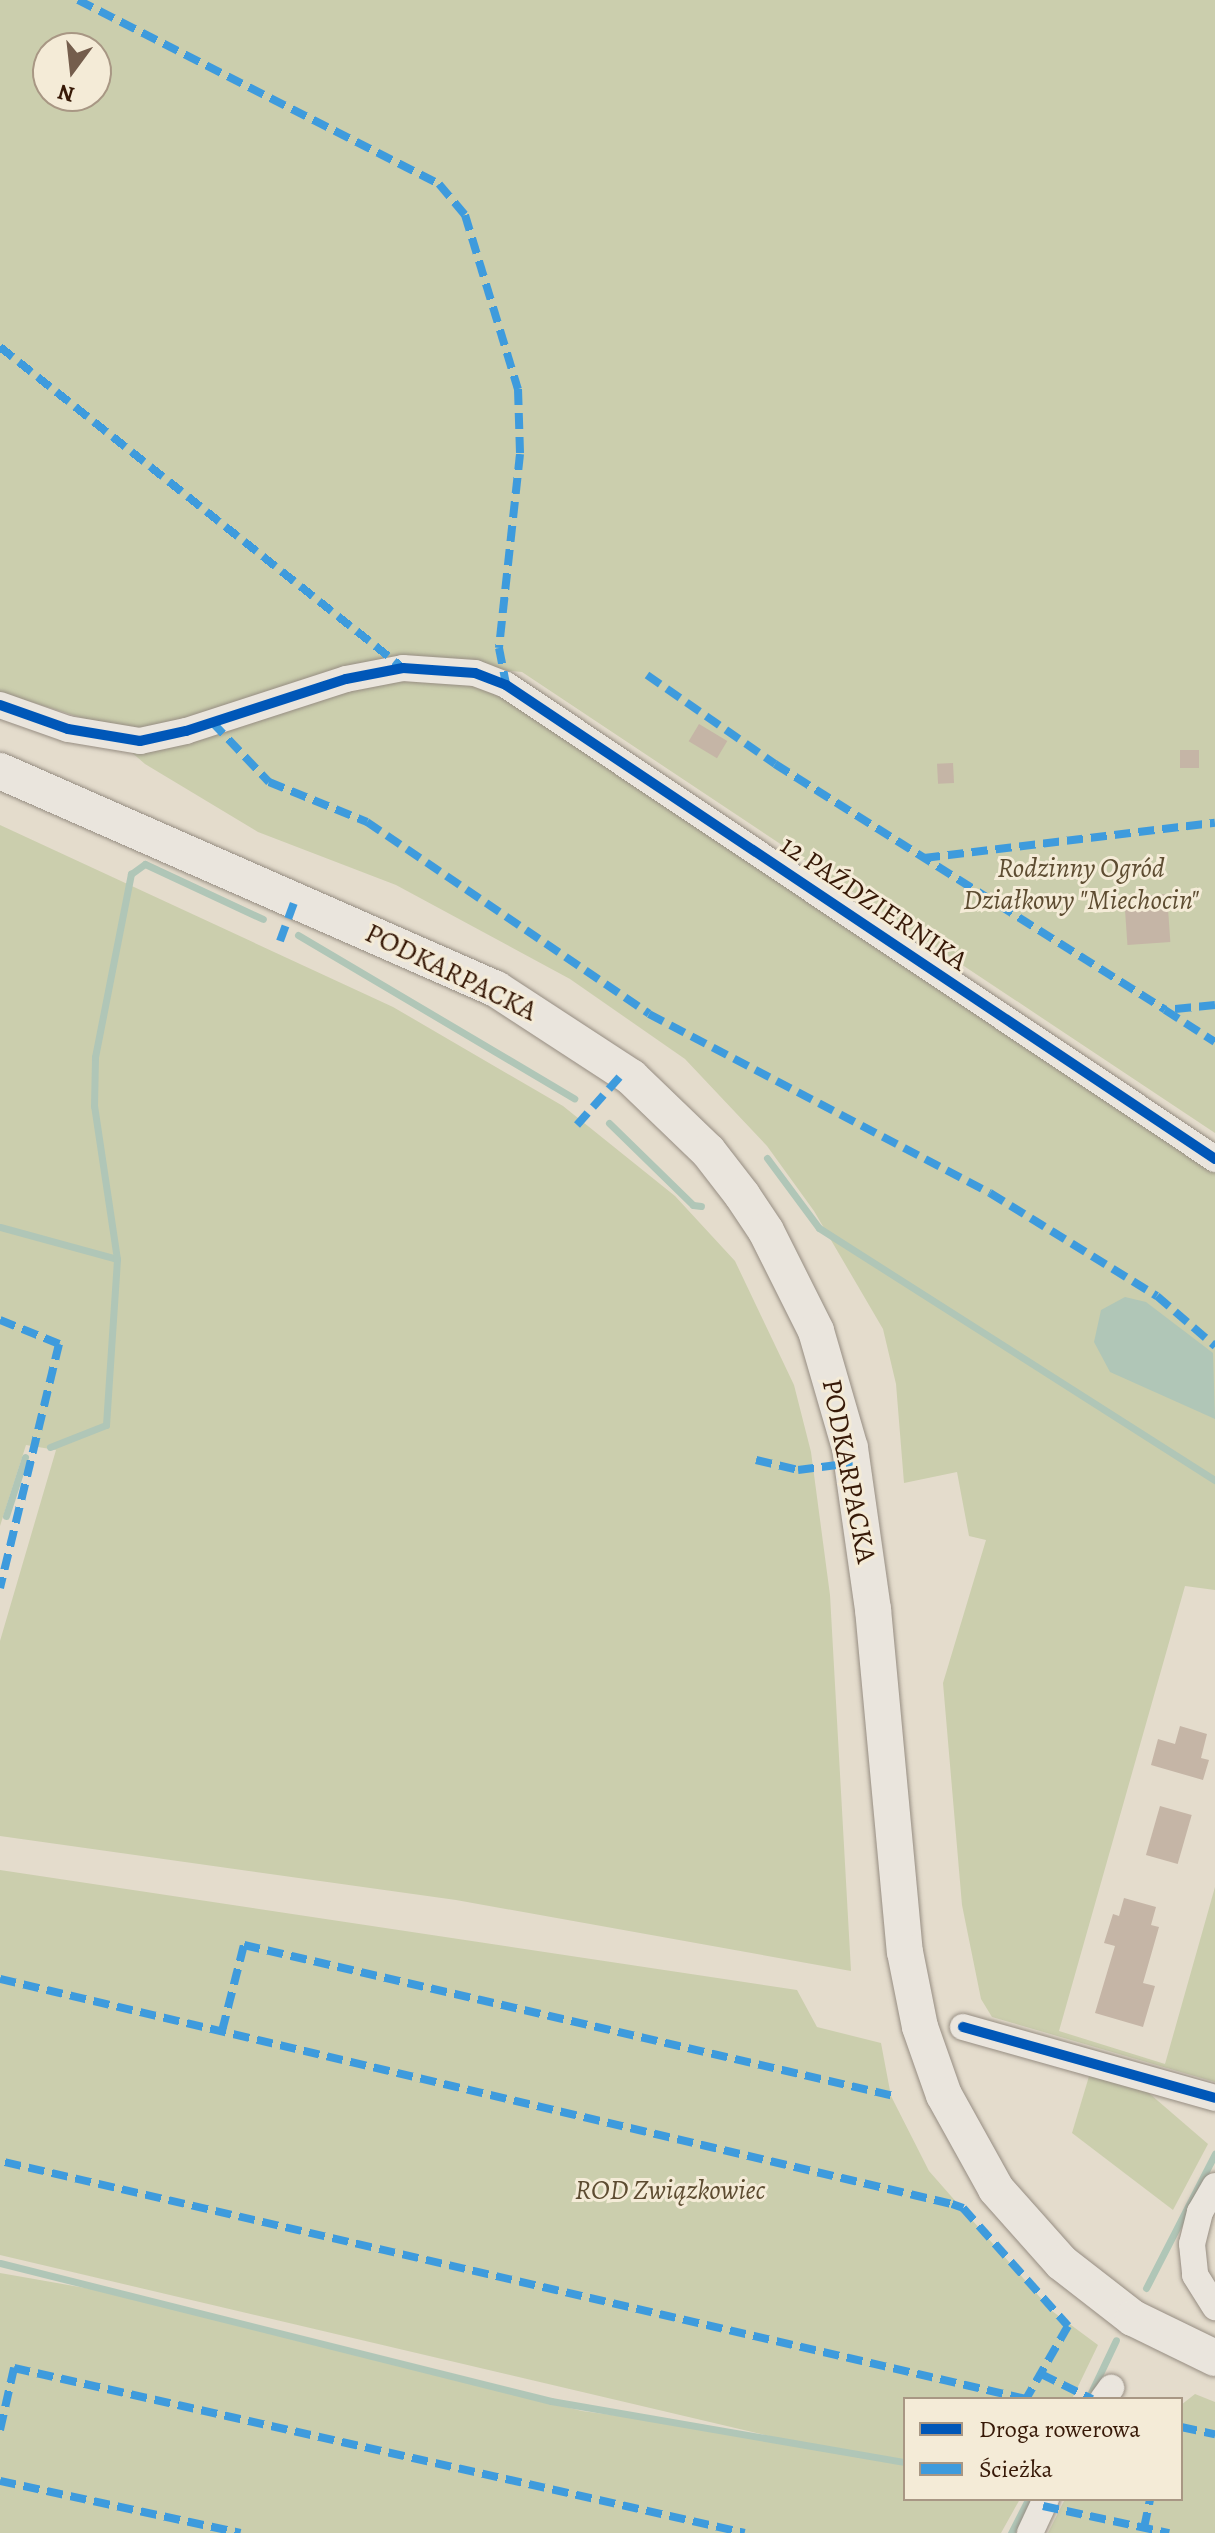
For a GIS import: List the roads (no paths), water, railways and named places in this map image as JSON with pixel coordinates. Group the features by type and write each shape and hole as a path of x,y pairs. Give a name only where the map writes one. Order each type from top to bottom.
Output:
{"main road":[{"name":"PODKARPACKA","path":"0,771 496,989 631,1077 708,1151 742,1195 766,1231 816,1331 850,1448 872,1596 905,1952 920,2027 944,2095 996,2189 1062,2263 1133,2318 1215,2358"}],"street":[{"name":"12 PAŹDZIERNIKA","path":"0,705 68,729 140,741 346,679 403,668 475,673 506,685 1215,1159"},
{"path":"963,2027 1215,2098"},
{"path":"1215,2186 1200,2212 1192,2261 1202,2291 1215,2307"},
{"path":"1030,2533 1045,2501"}],"waterway":[{"path":"50,1447 106,1425 117,1259 94,1106 95,1057 131,874 145,864 263,919"},
{"path":"298,935 574,1098"},
{"path":"609,1123 693,1205 701,1206"},
{"path":"767,1158 819,1228 1215,1480"},
{"path":"0,1227 117,1259"},
{"path":"6,1516 25,1457"},
{"path":"1146,2288 1215,2154"},
{"path":"0,2263 551,2401 903,2462"},
{"path":"1089,2397 1116,2340"},
{"path":"1011,2533 1027,2501"}],"park label":[{"name":"Rodzinny Ogród Działkowy \"Miechocin\"","path":"1081,884"},
{"name":"ROD Związkowiec","path":"670,2190"}]}
